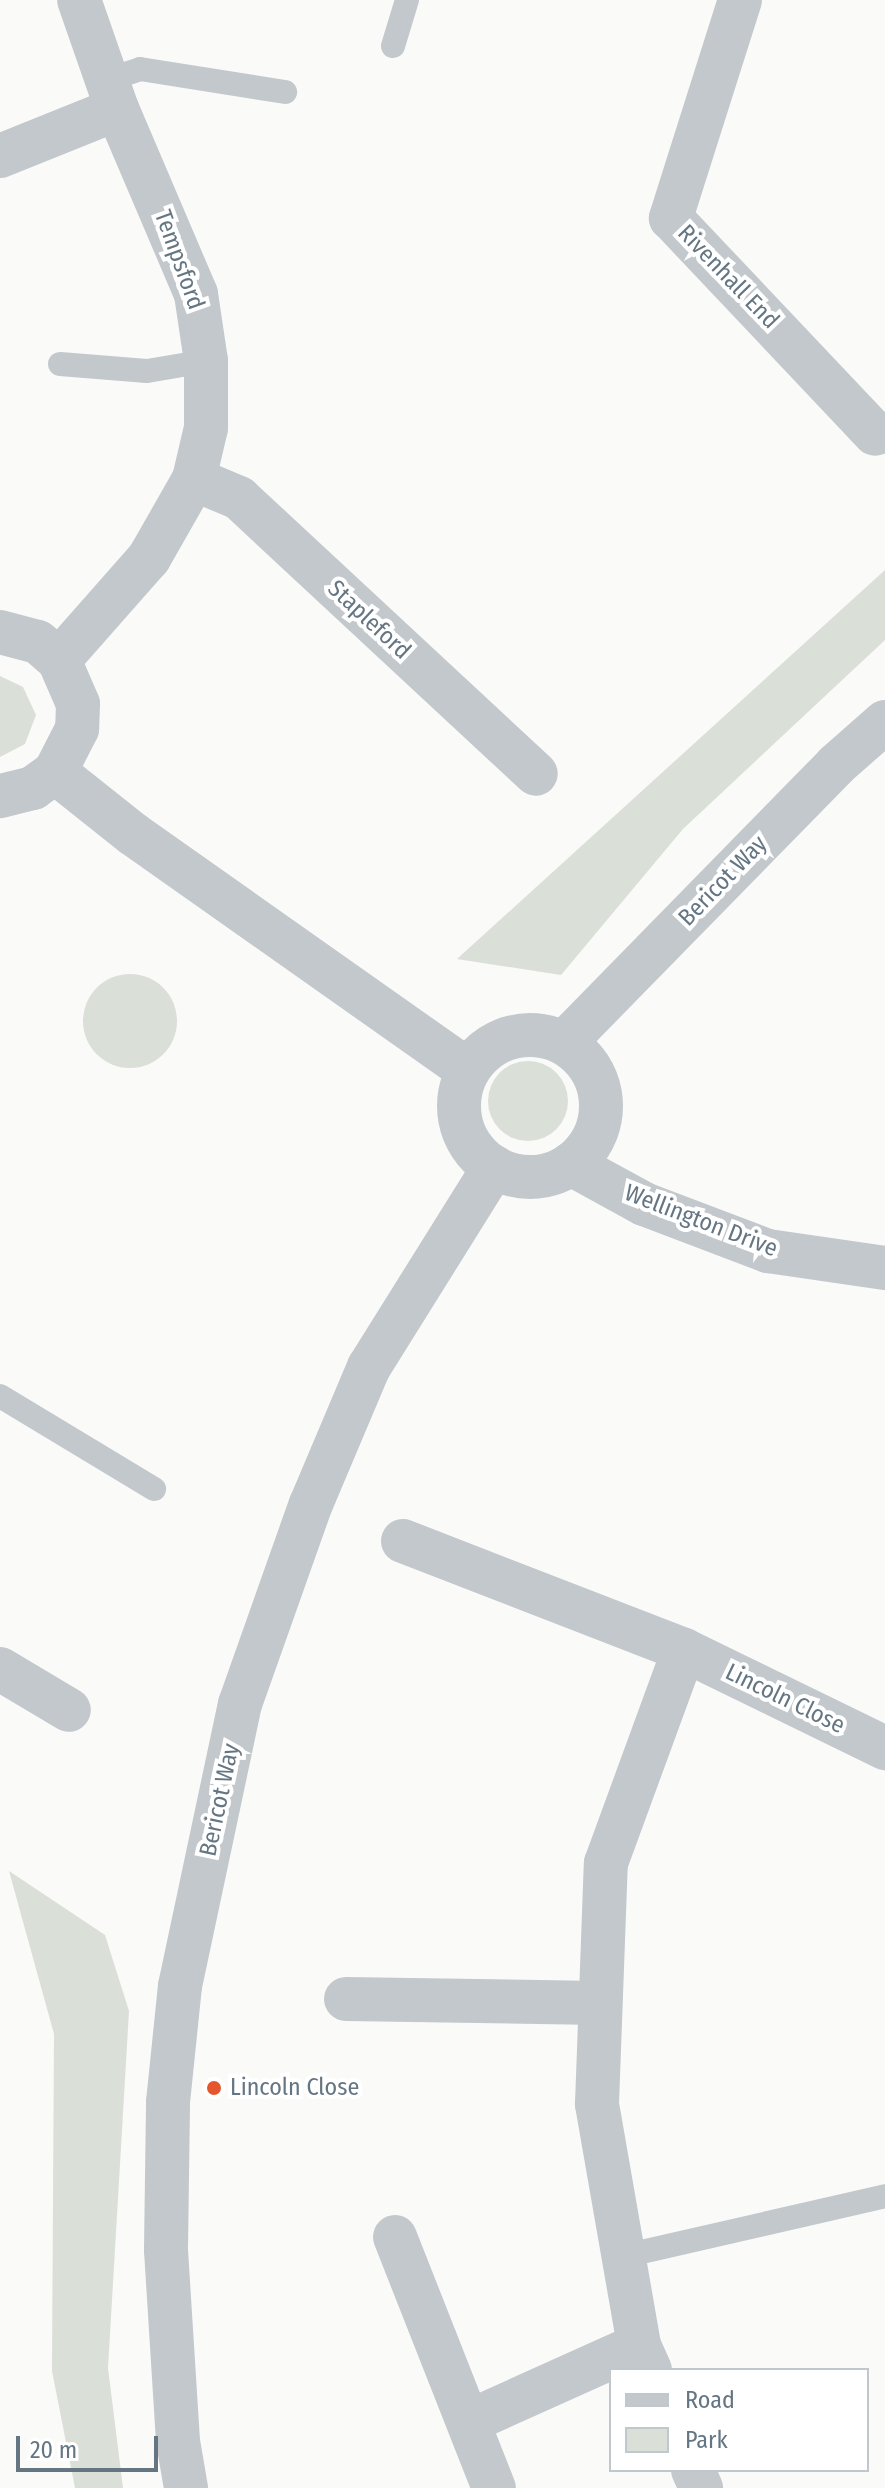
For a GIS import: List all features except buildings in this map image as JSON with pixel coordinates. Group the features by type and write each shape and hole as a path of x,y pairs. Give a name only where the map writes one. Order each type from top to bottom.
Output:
{"street":[{"name":"Tempsford","path":"59,660 149,558 194,479 206,428 206,361 196,294 112,94 79,0"},
{"name":"Rivenhall End","path":"740,0 671,218 875,434"},
{"path":"0,156 112,94"},
{"name":"Stapleford","path":"194,479 239,498 536,774"},
{"path":"0,632 38,642 59,660 78,704 77,729 55,772 33,788 0,796"},
{"name":"Bericot Way","path":"564,1043 836,765 885,722"},
{"path":"55,772 133,834 468,1070"},
{"path":"543,1036 564,1043 596,1077 601,1101 599,1125 571,1164 533,1177 494,1167 477,1153 459,1113 468,1070 482,1053 511,1038 543,1036"},
{"name":"Wellington Drive","path":"571,1164 644,1204 768,1251 885,1268"},
{"name":"Bericot Way","path":"186,2488 178,2441 166,2249 168,2102 180,1986 240,1704 311,1504 369,1367 494,1167"},
{"name":"Lincoln Close","path":"403,1541 684,1650 885,1748"},
{"path":"617,2368 645,2358 597,2104 606,1863 684,1650"},
{"path":"0,1669 69,1710"},
{"path":"346,1999 600,2003"},
{"path":"395,2237 494,2488"},
{"path":"470,2421 609,2371"}],"lane":[{"path":"393,46 407,0"},
{"path":"112,94 140,69 285,92"},
{"path":"60,364 147,371 206,361"},
{"path":"0,1396 154,1489"},
{"path":"624,2256 885,2196"}],"green space":[{"path":"885,570 885,640 683,829 561,975 457,959"},
{"path":"0,676 23,687 36,715 25,744 0,757"},
{"path":"130,974 148,978 163,988 173,1003 177,1021 173,1039 163,1054 148,1064 130,1068 112,1064 97,1054 87,1039 83,1021 87,1003 97,988 112,978"},
{"path":"528,1061 543,1064 556,1073 565,1086 568,1101 565,1116 556,1129 543,1138 528,1141 513,1138 500,1129 491,1116 488,1101 491,1086 500,1073 513,1064"},
{"path":"9,1871 105,1935 129,2011 108,2368 123,2488 75,2488 52,2371 54,2034"}],"place":[{"name":"Lincoln Close","path":"214,2088"}]}
